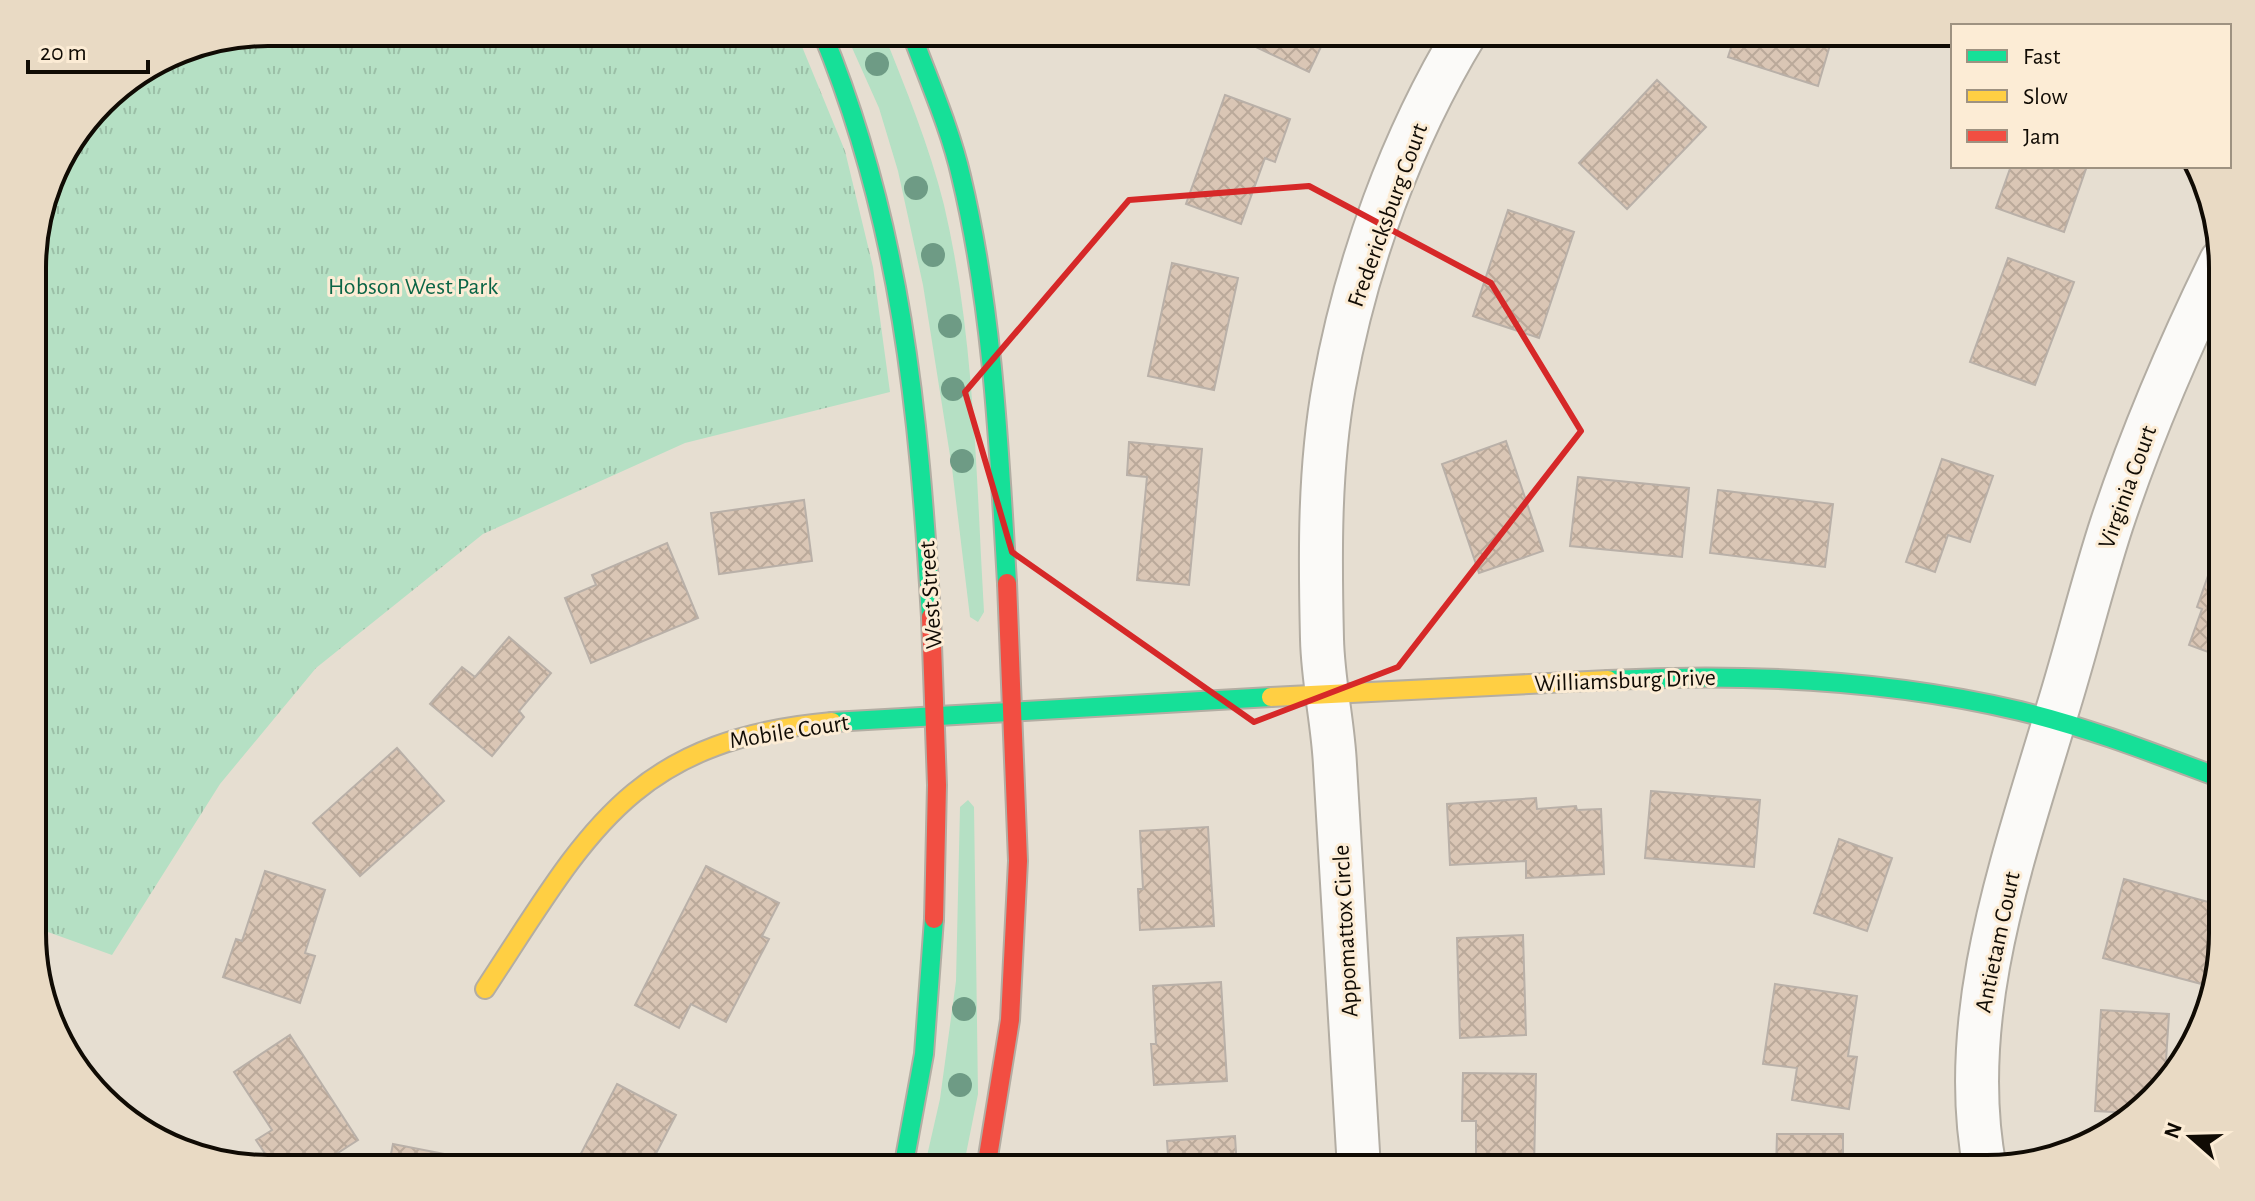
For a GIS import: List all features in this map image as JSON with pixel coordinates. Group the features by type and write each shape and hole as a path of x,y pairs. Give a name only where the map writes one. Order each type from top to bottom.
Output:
{"street":[{"name":"West Street","path":"828,46 845,82 890,234 913,372 936,716 934,984 923,1073 906,1155"},
{"path":"916,46 961,174 979,267 996,396 1014,709 1018,861 1010,1020 988,1155"},
{"name":"Fredericksburg Court","path":"1327,694 1322,642 1322,491 1333,388 1357,286 1390,190 1427,105 1459,46"},
{"name":"Virginia Court","path":"2054,721 2117,510 2141,444 2209,288"},
{"name":"Williamsburg Drive","path":"1014,709 1721,675 1824,680 1911,691 2054,721 2113,738 2209,774"},
{"name":"Appomattox Circle","path":"1327,694 1334,751 1358,1155"},
{"name":"Mobile Court","path":"485,989 582,846 621,803 664,768 696,751 756,732 860,720 1014,709"},
{"name":"Antietam Court","path":"1984,1155 1976,1068 1980,1020 2001,906 2054,721"}],"highlighted area":[{"path":"1309,186 1491,283 1581,431 1398,667 1254,722 1012,552 965,392 1129,200"}],"green space":[{"name":"Hobson West Park","path":"253,46 802,46 845,151 873,267 890,392 685,443 483,534 316,668 220,784 112,955 46,931 46,253 50,225 63,183 92,133 122,101 170,69 210,54"},
{"path":"851,46 888,46 924,139 944,205 962,305 973,407 984,612 978,622 970,617 952,468 923,285 898,171 879,108"},
{"path":"968,800 974,807 978,1094 966,1155 927,1155 940,1099 956,981 960,807"}],"building":[{"path":"1254,46 1321,46 1309,72"},
{"path":"1732,46 1830,46 1818,86 1728,57"},
{"path":"1657,80 1706,127 1627,209 1579,163"},
{"path":"1225,95 1290,119 1275,162 1265,158 1241,224 1186,204"},
{"path":"2010,168 2086,168 2064,232 1996,208"},
{"path":"1508,210 1574,232 1539,338 1473,316"},
{"path":"2008,258 2074,282 2035,385 1970,362"},
{"path":"1172,263 1238,278 1214,390 1148,376"},
{"path":"1506,441 1543,551 1479,573 1442,464"},
{"path":"1129,442 1202,449 1189,585 1137,580 1147,477 1127,475"},
{"path":"1942,459 1993,476 1970,542 1948,535 1935,572 1906,562"},
{"path":"1578,477 1689,488 1682,557 1570,546"},
{"path":"1718,490 1833,504 1825,567 1710,553"},
{"path":"804,500 812,561 719,574 711,513"},
{"path":"667,543 698,618 591,663 565,598 596,585 592,575"},
{"path":"2209,573 2209,652 2189,645 2202,609 2197,607"},
{"path":"509,637 551,673 519,711 524,717 492,756 430,704 462,667 475,677"},
{"path":"397,748 444,801 360,876 313,823"},
{"path":"1651,791 1760,800 1754,867 1645,858"},
{"path":"1536,798 1537,809 1576,806 1577,810 1601,809 1604,874 1526,878 1526,861 1450,865 1447,804"},
{"path":"1208,827 1214,926 1140,930 1138,889 1143,889 1140,831"},
{"path":"1839,839 1892,858 1867,931 1814,913"},
{"path":"706,866 779,903 762,936 769,939 726,1022 691,1004 679,1028 635,1005"},
{"path":"265,871 325,890 305,953 315,956 300,1003 223,977 236,939 242,941"},
{"path":"2124,879 2209,902 2207,962 2203,984 2103,958"},
{"path":"1523,935 1526,1035 1460,1038 1457,938"},
{"path":"1221,982 1227,1081 1154,1085 1151,1044 1156,1044 1153,986"},
{"path":"1775,984 1857,996 1848,1056 1857,1057 1849,1109 1792,1100 1797,1068 1763,1064"},
{"path":"2101,1010 2169,1014 2166,1064 2117,1112 2095,1111"},
{"path":"290,1035 358,1140 335,1155 266,1155 256,1140 272,1130 234,1072"},
{"path":"1463,1073 1536,1074 1534,1155 1476,1155 1476,1121 1462,1121"},
{"path":"617,1084 676,1115 655,1155 580,1155"},
{"path":"1777,1134 1843,1134 1843,1155 1776,1155"},
{"path":"1235,1136 1236,1155 1168,1155 1167,1141"},
{"path":"393,1144 450,1155 391,1155"}],"traffic: fast":[{"path":"827,46 871,175 902,320 920,466 931,617"},
{"path":"916,46 951,140 981,277 993,379 1007,583"},
{"path":"1608,680 1763,678 1918,692 1969,700 2072,725 2209,774"},
{"path":"832,722 1271,697"},
{"path":"906,1155 924,1054 934,919"}],"traffic: slow":[{"path":"1271,697 1608,680"},
{"path":"485,989 554,884 586,841 621,804 660,774 707,750 763,732 832,722"}],"traffic: jam":[{"path":"988,1155 1010,1020 1018,861 1007,583"},
{"path":"931,617 937,785 934,919"}]}
